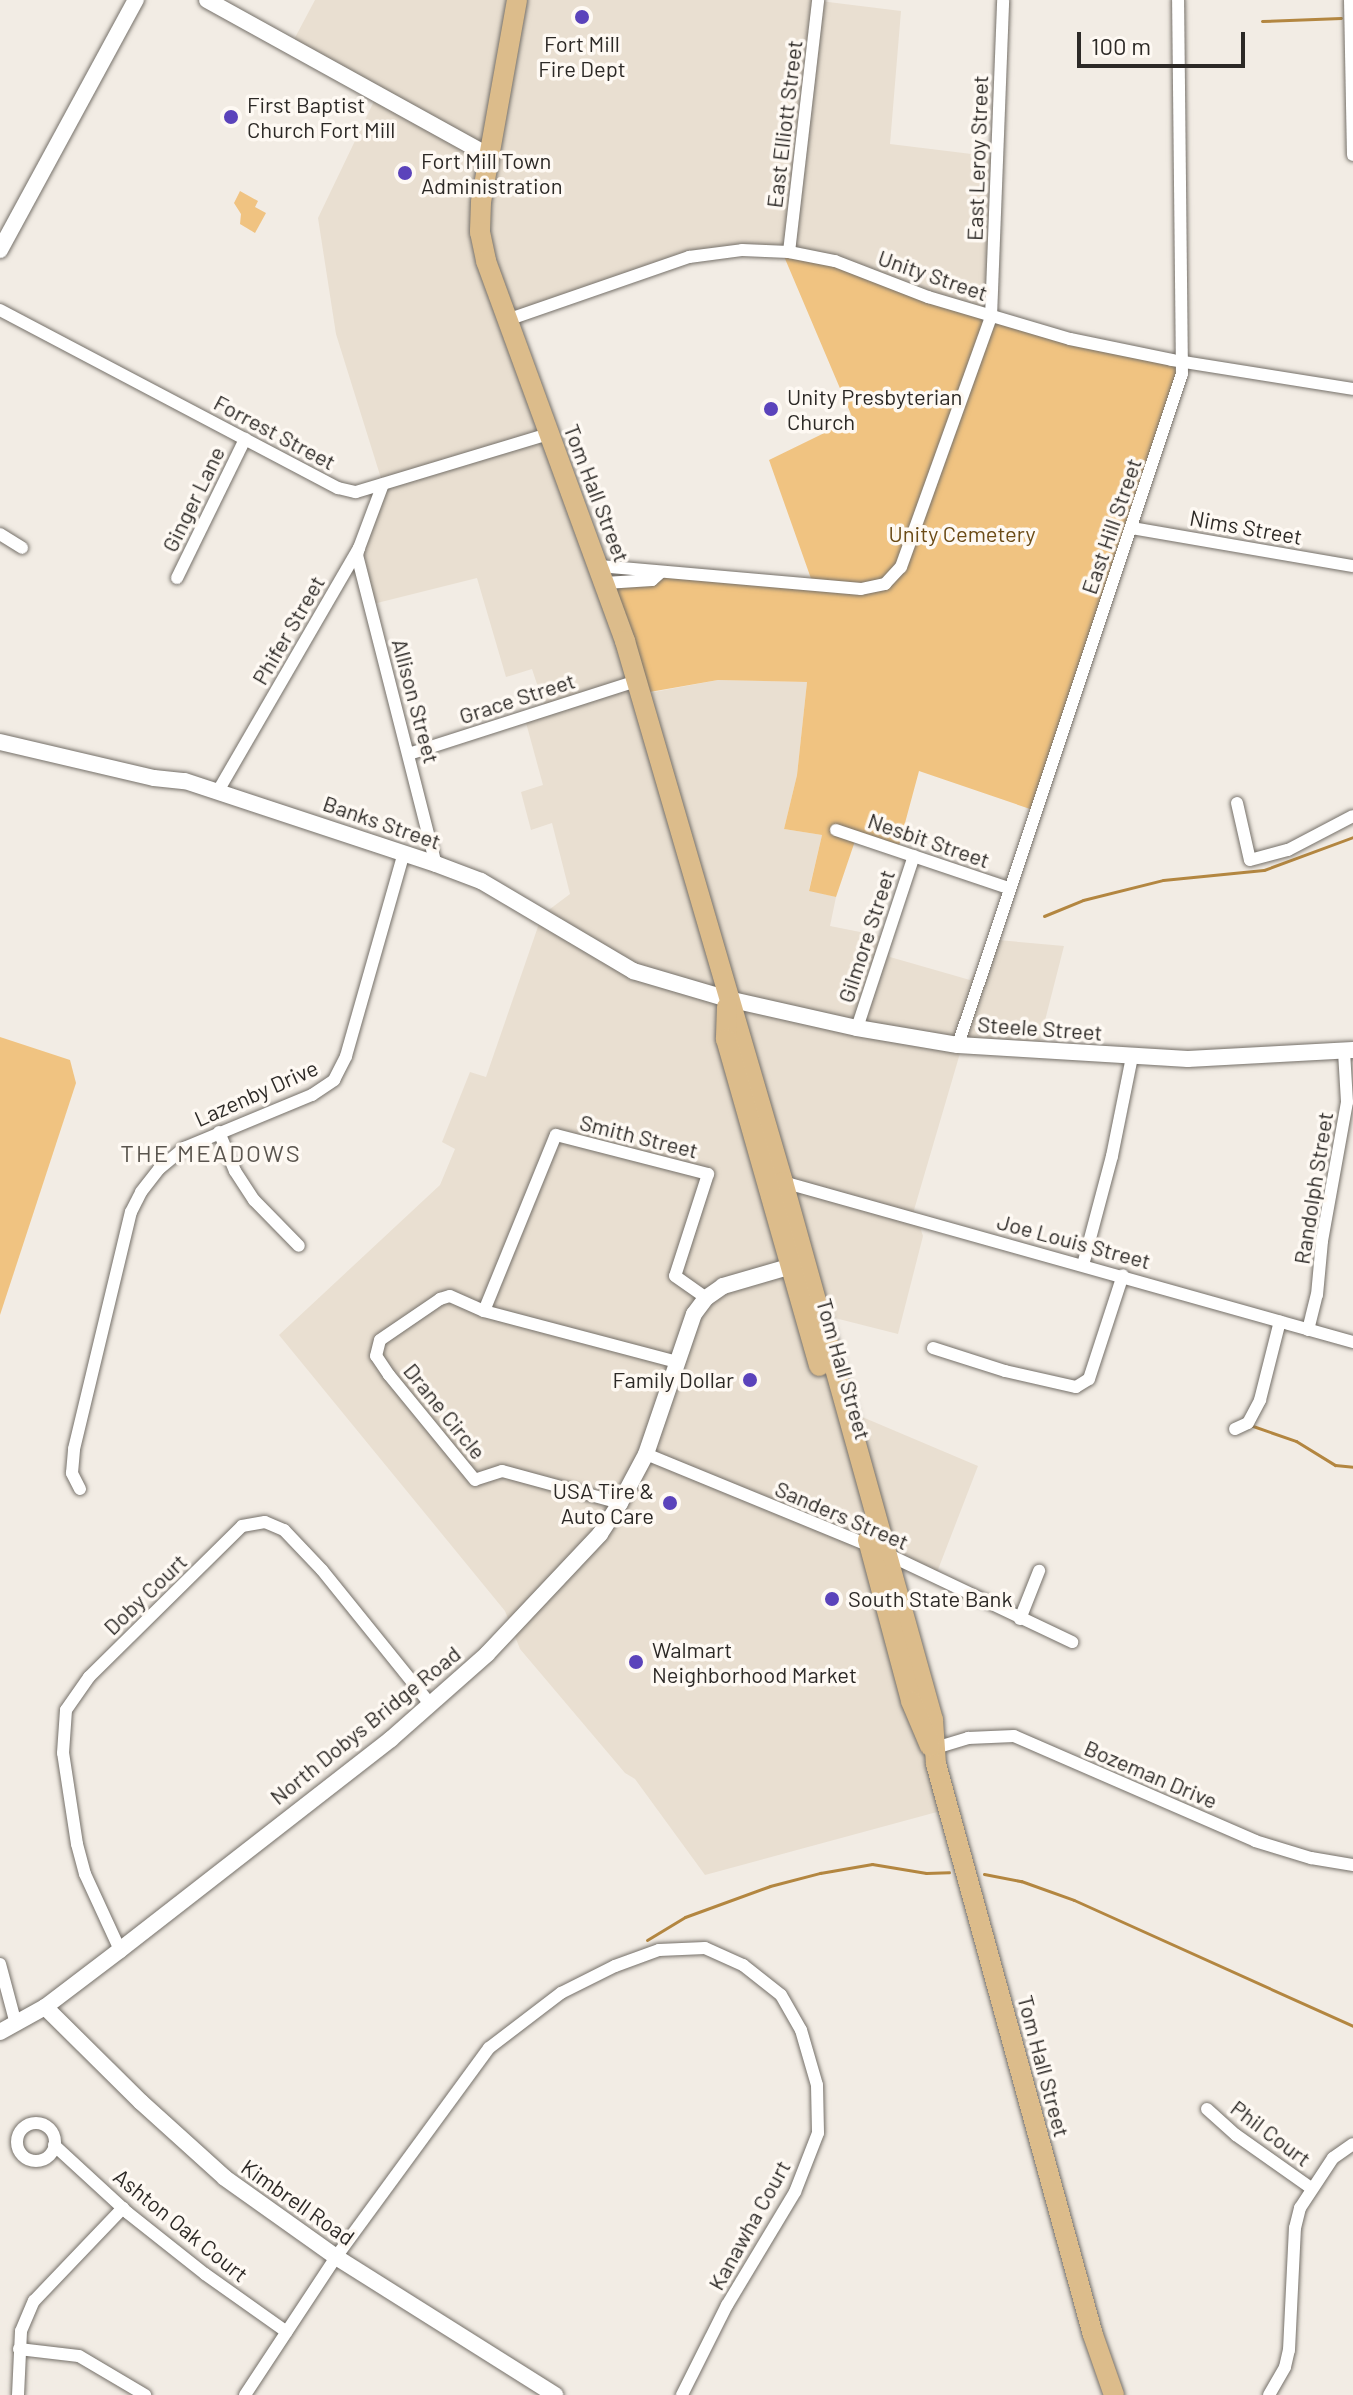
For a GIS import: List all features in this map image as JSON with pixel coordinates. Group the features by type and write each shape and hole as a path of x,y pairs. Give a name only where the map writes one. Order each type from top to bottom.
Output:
{"main road":[{"name":"Tom Hall Street","path":"517,0 481,202 480,232 486,261 602,574 637,681 783,1182 796,1264"},
{"name":"Tom Hall Street","path":"728,999 726,1039 796,1264 878,1550 933,1720 932,1749 1093,2335 1114,2395"}],"street":[{"path":"0,250 136,0"},
{"path":"207,0 488,155"},
{"name":"East Elliott Street","path":"789,252 818,0"},
{"name":"East Leroy Street","path":"602,574 652,580 661,572 845,589 885,584 901,567 991,317 1003,0"},
{"name":"East Hill Street","path":"958,1045 1008,888 1132,528 1184,362 1178,0"},
{"path":"1350,0 1353,155"},
{"name":"Unity Street","path":"507,320 689,257 742,250 789,252 835,261 991,317 1070,339 1184,362 1353,389"},
{"name":"Forrest Street","path":"0,310 338,488 356,492 548,434"},
{"name":"Ginger Lane","path":"177,578 245,439"},
{"name":"Phifer Street","path":"218,791 359,548 383,484"},
{"name":"Nims Street","path":"1132,528 1353,566"},
{"path":"0,534 22,548"},
{"name":"Allison Street","path":"359,548 357,555 436,864"},
{"name":"Grace Street","path":"409,754 637,681"},
{"name":"Banks Street","path":"0,742 218,791 436,864 481,881 633,971 728,999"},
{"path":"1237,803 1250,860 1288,850 1353,816"},
{"name":"Nesbit Street","path":"836,830 1008,888"},
{"name":"Lazenby Drive","path":"80,1489 72,1473 74,1449 131,1212 159,1169 184,1148 312,1095 334,1080 346,1056 404,853"},
{"name":"Gilmore Street","path":"857,1028 914,856"},
{"name":"Steele Street","path":"728,999 857,1028 958,1045 1132,1057 1243,1058 1349,1051"},
{"name":"Randolph Street","path":"1308,1330 1317,1295 1322,1241 1347,1102 1349,1051"},
{"path":"1083,1265 1112,1156 1132,1057"},
{"path":"219,1132 235,1171 254,1200 299,1246"},
{"name":"Smith Street","path":"484,1311 556,1135 708,1174 675,1276 706,1298"},
{"name":"Joe Louis Street","path":"783,1182 1353,1342"},
{"path":"706,1298 723,1286 796,1264"},
{"path":"933,1348 1005,1371 1076,1387 1089,1379 1123,1275"},
{"name":"Drane Circle","path":"484,1311 450,1296 440,1299 380,1340 376,1356 475,1480 502,1471 620,1503"},
{"name":"North Dobys Bridge Road","path":"8,2028 45,2007 391,1739 548,1592 600,1534 620,1503 646,1454 694,1314 706,1298"},
{"path":"484,1311 677,1362"},
{"path":"1235,1429 1248,1423 1260,1400 1280,1321"},
{"name":"Sanders Street","path":"646,1454 878,1550 1072,1642"},
{"name":"Doby Court","path":"120,1950 85,1874 77,1844 63,1753 66,1710 89,1677 242,1526 265,1522 284,1530 322,1570 430,1704"},
{"path":"1020,1619 1039,1571"},
{"name":"Bozeman Drive","path":"932,1749 968,1738 1014,1736 1255,1841 1311,1858 1353,1865"},
{"name":"Kanawha Court","path":"245,2395 336,2257 489,2048 561,1993 615,1966 659,1950 705,1948 743,1965 781,1995 801,2030 817,2085 818,2133 795,2192 727,2305 682,2395"},
{"path":"0,1964 8,2028"},
{"name":"Kimbrell Road","path":"45,2007 182,2142 225,2178 336,2257 555,2395"},
{"name":"Phil Court","path":"1207,2109 1236,2135 1311,2188"},
{"path":"1269,2395 1285,2367 1289,2350 1295,2228 1311,2188 1333,2158 1353,2144"},
{"name":"Ashton Oak Court","path":"54,2145 123,2208 205,2274 287,2332"},
{"path":"18,2395 21,2331 34,2301 123,2208"},
{"path":"19,2349 79,2356 145,2395"}],"shaded area":[{"path":"315,0 812,0 901,11 890,144 996,157 989,318 821,259 742,252 690,259 511,320 485,241 485,197 491,159 487,156 477,217 485,266 611,608 638,695 718,680 807,682 797,775 784,829 822,835 809,890 836,897 830,926 885,937 890,957 970,980 998,940 1064,946 1038,1048 963,1043 914,1210 923,1236 898,1334 815,1313 841,1408 978,1466 934,1580 883,1558 876,1560 948,1809 705,1875 635,1779 625,1773 520,1649 505,1611 279,1335 440,1185 455,1149 442,1142 470,1072 486,1077 542,915 570,894 552,823 531,830 521,792 543,785 525,719 546,711 532,669 506,677 477,578 373,604 360,556 384,488 336,334 318,218 377,95 290,47"}],"green space":[{"path":"240,191 258,201 255,207 266,213 255,233 240,224 241,214 234,203"},
{"name":"Unity Cemetery","path":"783,254 821,259 924,298 1182,364 1033,810 919,771 898,849 857,835 836,897 809,891 822,835 784,829 797,775 807,682 718,680 644,693 609,585 661,574 814,587 769,460 853,419"},
{"path":"0,1037 70,1060 76,1083 0,1315"}],"waterway":[{"path":"1262,21 1341,18"},
{"path":"1044,916 1083,900 1163,880 1264,870 1353,837"},
{"path":"1250,1425 1296,1441 1335,1465 1353,1467"},
{"path":"647,1940 685,1917 770,1886 820,1873 872,1864 926,1873 949,1872"},
{"path":"984,1874 1021,1881 1074,1900 1353,2026"}],"place":[{"name":"Fort Mill Fire Dept","path":"582,17"},
{"name":"First Baptist Church Fort Mill","path":"231,117"},
{"name":"Fort Mill Town Administration","path":"405,173"},
{"name":"Unity Presbyterian Church","path":"771,409"},
{"name":"Family Dollar","path":"750,1380"},
{"name":"USA Tire & Auto Care","path":"670,1503"},
{"name":"South State Bank","path":"832,1599"},
{"name":"Walmart Neighborhood Market","path":"636,1662"}],"district":[{"name":"THE MEADOWS","path":"211,1153"}]}
